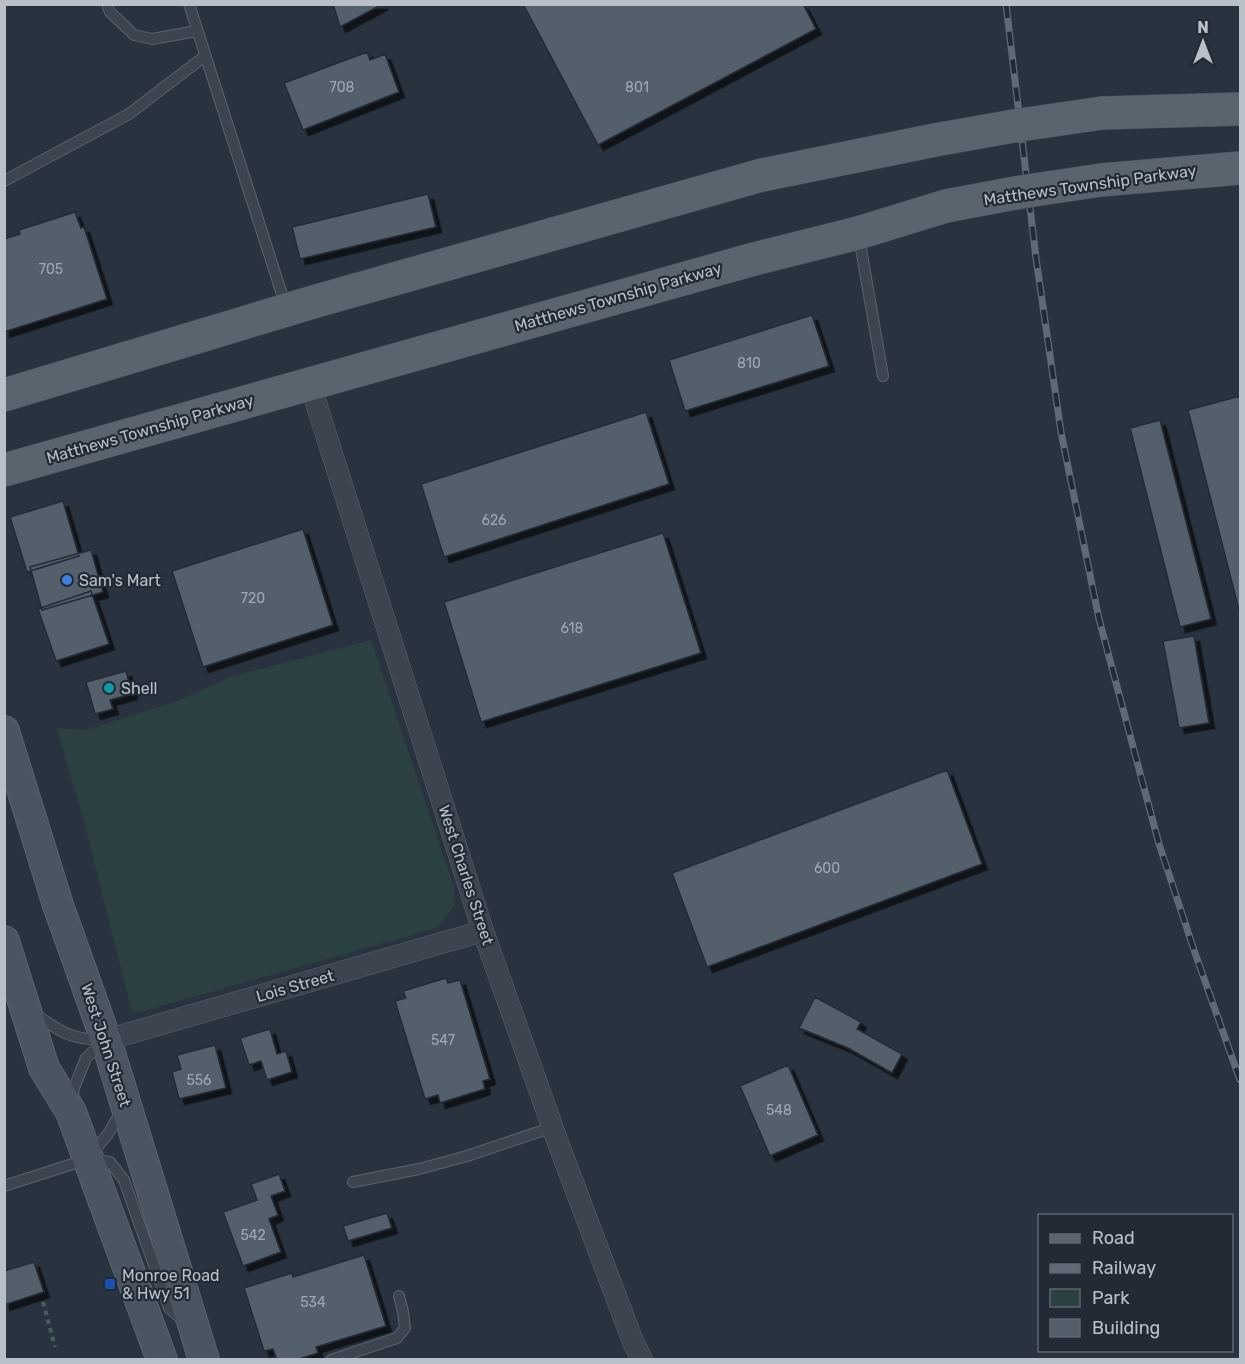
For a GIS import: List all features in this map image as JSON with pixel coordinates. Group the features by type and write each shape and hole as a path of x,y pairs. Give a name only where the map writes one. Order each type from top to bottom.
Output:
{"main road":[{"path":"4,394 287,310 762,176 935,140 1102,113 1240,109"},
{"name":"Matthews Township Parkway","path":"4,470 754,259 858,233 946,206 1101,180 1240,168"},
{"name":"West John Street","path":"4,731 58,905 106,1040 204,1359"},
{"path":"4,941 44,1068 71,1112 162,1359"}],"street":[{"name":"West Charles Street","path":"310,384 483,931 553,1127 632,1339 642,1359"},
{"name":"Lois Street","path":"106,1040 483,931"}],"lane":[{"path":"107,4 110,12 134,35 152,39 197,31"},
{"path":"189,4 287,310"},
{"path":"4,181 129,114 205,56"},
{"path":"858,233 883,376"},
{"name":"Lois Street","path":"25,1008 62,1032 80,1039 106,1040"},
{"name":"Lois Street","path":"71,1112 74,1088 86,1058 106,1040"},
{"path":"88,1159 108,1134 125,1103"},
{"path":"353,1182 419,1169 467,1156 553,1127"},
{"path":"4,1186 88,1159 110,1162 124,1180 169,1308 194,1329"},
{"path":"331,1359 397,1338 405,1328 404,1312 399,1296"}],"path":[{"path":"43,1302 56,1347"}],"green space":[{"path":"371,640 454,887 455,905 437,928 140,1012 132,1011 86,829 57,728 86,730 178,701 230,677"}],"building":[{"path":"333,4 383,4 340,27"},
{"path":"523,4 803,4 816,29 598,145"},
{"path":"367,52 370,60 385,54 399,92 303,130 284,83"},
{"path":"428,194 436,227 300,259 292,227"},
{"path":"75,212 81,228 84,227 107,299 4,332 4,239 20,234 19,230"},
{"path":"812,315 829,366 685,411 669,360"},
{"path":"1240,396 1240,614 1188,410"},
{"path":"646,412 669,484 444,557 421,484"},
{"path":"1160,420 1211,619 1180,627 1130,428"},
{"path":"63,501 79,556 27,572 10,517"},
{"path":"303,529 333,625 203,667 172,571"},
{"path":"663,533 701,653 481,722 444,602"},
{"name":"Sam's Mart","path":"91,550 103,592 42,610 30,567"},
{"path":"91,591 109,644 56,661 38,609"},
{"path":"1194,636 1209,723 1179,728 1163,641"},
{"name":"Shell","path":"126,671 132,694 110,700 113,709 95,714 86,682"},
{"path":"947,770 982,864 707,967 672,873"},
{"path":"446,978 448,983 460,980 490,1079 483,1081 485,1089 440,1103 438,1095 425,1099 395,1001 406,998 403,991"},
{"path":"815,997 861,1022 857,1029 902,1054 892,1073 848,1048 799,1028"},
{"path":"270,1029 277,1054 286,1051 292,1072 267,1080 261,1061 249,1065 240,1038"},
{"path":"215,1045 226,1088 179,1099 172,1072 181,1069 177,1055"},
{"path":"788,1065 818,1135 770,1156 740,1086"},
{"path":"279,1174 285,1191 271,1196 278,1215 269,1219 281,1252 243,1266 223,1212 257,1200 251,1184"},
{"path":"387,1213 392,1228 348,1241 343,1226"},
{"path":"364,1255 386,1326 316,1347 318,1353 296,1360 277,1360 273,1349 264,1351 244,1288 292,1273 293,1277"},
{"path":"34,1262 44,1292 4,1305 4,1271"}],"railway":[{"path":"1006,4 1036,258 1061,432 1099,619 1159,844 1240,1080"}],"place":[{"name":"Sam's Mart","path":"67,580"},
{"name":"Shell","path":"109,688"},
{"name":"Monroe Road & Hwy 51","path":"110,1284"}]}
